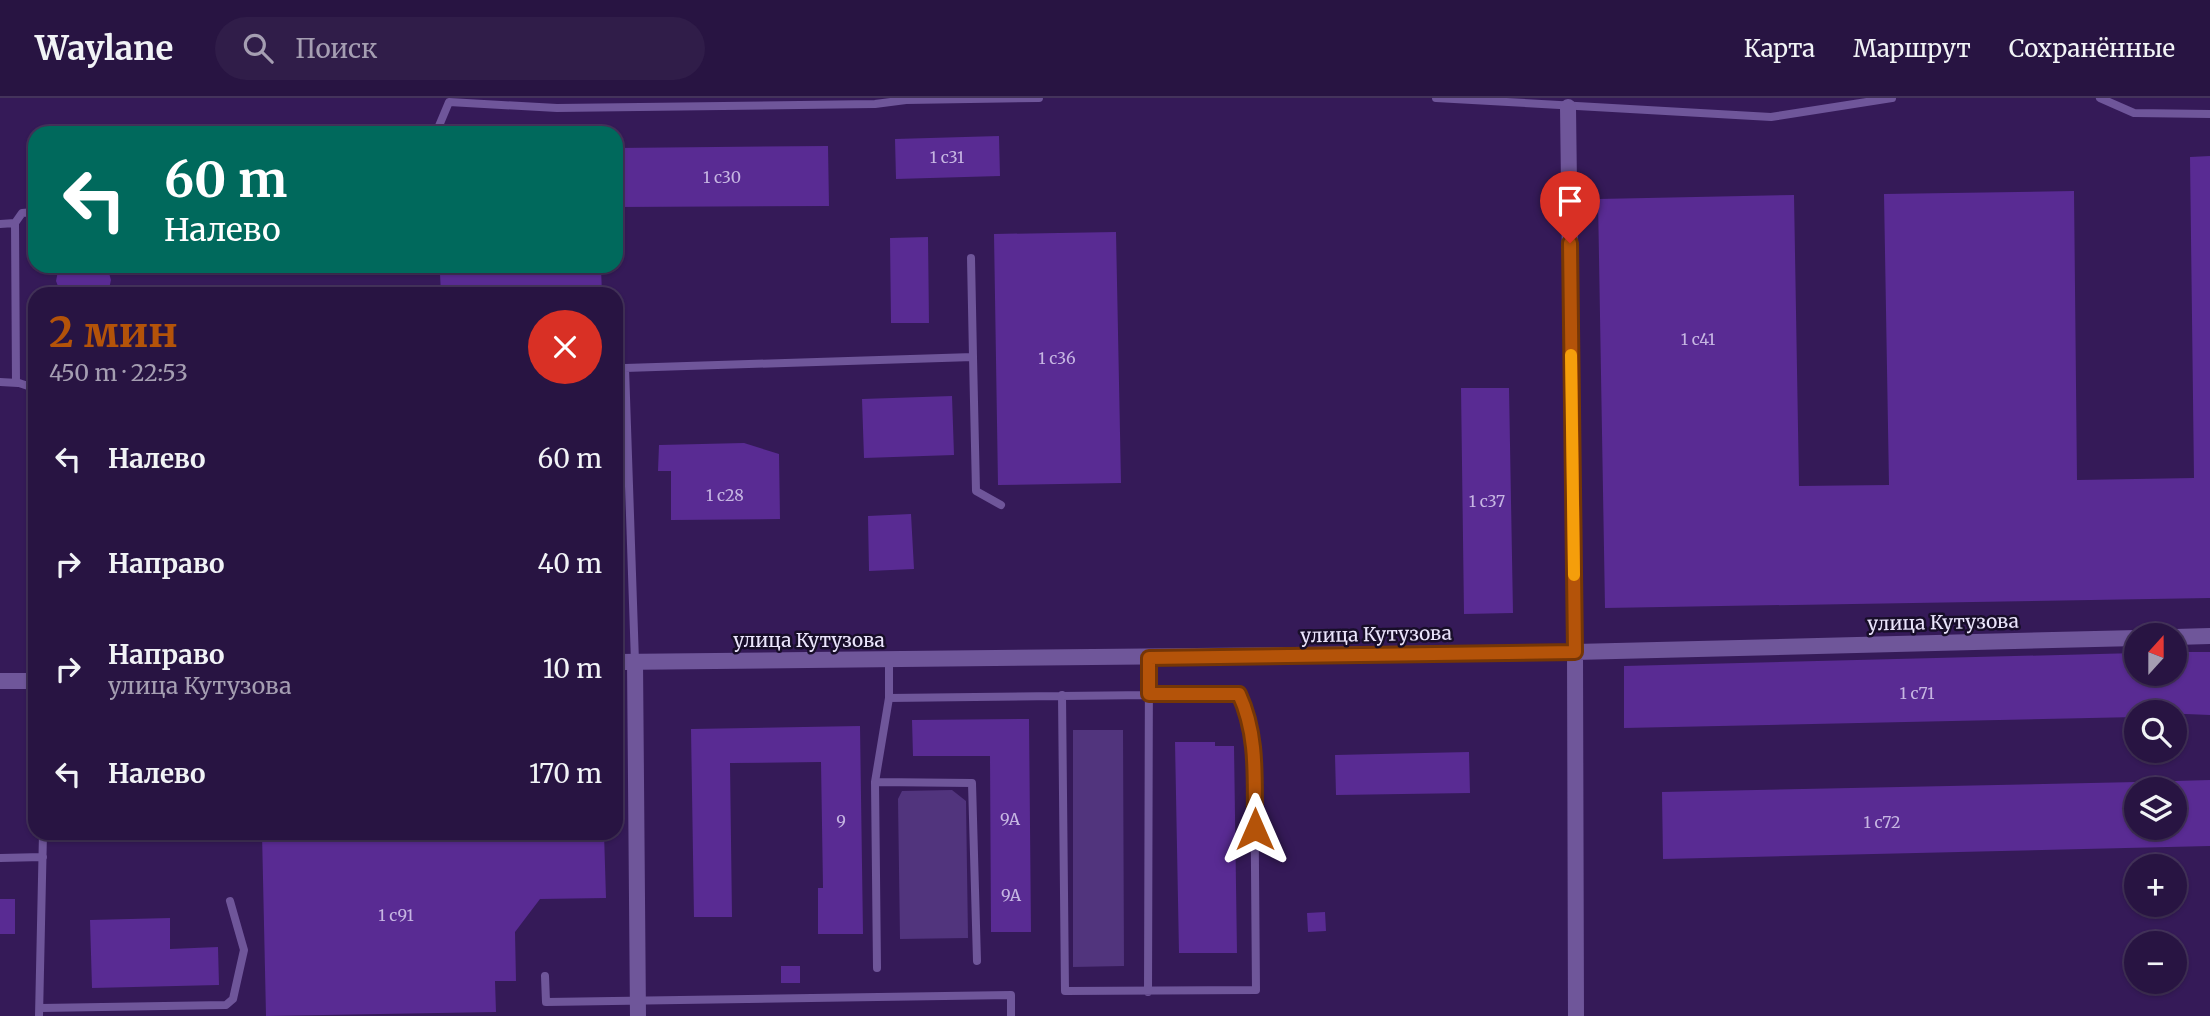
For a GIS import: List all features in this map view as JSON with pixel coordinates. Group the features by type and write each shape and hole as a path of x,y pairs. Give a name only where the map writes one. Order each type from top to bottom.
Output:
{"street":[{"path":"1568,107 1575,652 1576,1016"},
{"path":"2188,637 2210,636"},
{"name":"улица Кутузова","path":"623,662 1575,652 2124,638"},
{"path":"635,662 638,1008"},
{"path":"0,681 28,681"}],"lane":[{"path":"439,126 449,102 557,108 875,104 906,100 1039,98"},
{"path":"1436,98 1770,117 1892,98"},
{"path":"2100,98 2134,113 2210,114"},
{"path":"16,382 15,223 22,213 28,213"},
{"path":"0,224 15,223"},
{"path":"971,258 976,491 1001,505"},
{"path":"623,368 973,357"},
{"path":"0,382 28,386"},
{"path":"623,410 635,662"},
{"path":"1148,992 1149,658"},
{"path":"877,968 875,782 889,698 889,661"},
{"path":"889,698 1062,695 1149,694 1239,694 1250,718 1254,748 1256,990 1065,991 1062,695"},
{"path":"875,782 972,783 977,961"},
{"path":"43,840 40,1013 226,1005 233,999 244,950 230,901"},
{"path":"0,858 43,857"},
{"path":"545,976 546,1002 638,1008 1011,995 1011,1016"}],"shaded area":[{"path":"1073,730 1123,730 1124,966 1073,967"},
{"path":"952,790 966,801 968,938 900,939 898,799 902,791"}],"building":[{"path":"999,136 1000,176 896,179 895,139"},
{"path":"828,146 829,206 623,207 623,148"},
{"path":"2210,156 2210,598 1605,608 1598,199 1794,195 1799,486 1889,485 1884,194 2074,191 2077,480 2194,478 2190,157"},
{"path":"1116,232 1121,483 998,485 994,234"},
{"path":"928,237 929,323 891,323 890,238"},
{"path":"58,273 109,273 111,280 109,287 58,287"},
{"path":"601,273 602,287 441,287 440,274"},
{"path":"1461,388 1509,388 1513,613 1464,614"},
{"path":"952,396 954,455 864,458 862,399"},
{"path":"744,443 779,454 780,519 671,520 671,471 658,471 659,445"},
{"path":"911,514 914,569 869,571 868,516"},
{"path":"2188,652 2210,652 2210,715 2187,714 2187,700 2124,700 2124,717 1624,728 1624,666 2124,653 2124,686 2188,686"},
{"path":"1029,719 1031,932 991,932 990,756 913,756 912,720"},
{"path":"860,726 863,934 818,934 818,888 823,888 821,762 730,763 732,917 694,917 691,729"},
{"path":"1175,742 1215,742 1215,746 1234,746 1237,953 1179,953"},
{"path":"1469,752 1470,793 1336,795 1335,755"},
{"path":"2210,780 2210,846 1663,859 1662,792 2124,782 2124,840 2187,840 2187,781"},
{"path":"262,840 604,840 606,898 540,899 515,932 516,981 495,981 496,1012 266,1016"},
{"path":"0,899 15,899 15,934 0,934"},
{"path":"1325,912 1326,931 1308,932 1307,913"},
{"path":"170,918 170,949 218,947 219,985 92,988 90,920"},
{"path":"781,966 800,966 800,983 781,983"}],"slow traffic":[{"path":"1571,355 1574,575"}],"route":[{"path":"1255,829 1254,748 1250,718 1239,694 1149,694 1149,658 1575,652 1570,243"}]}
